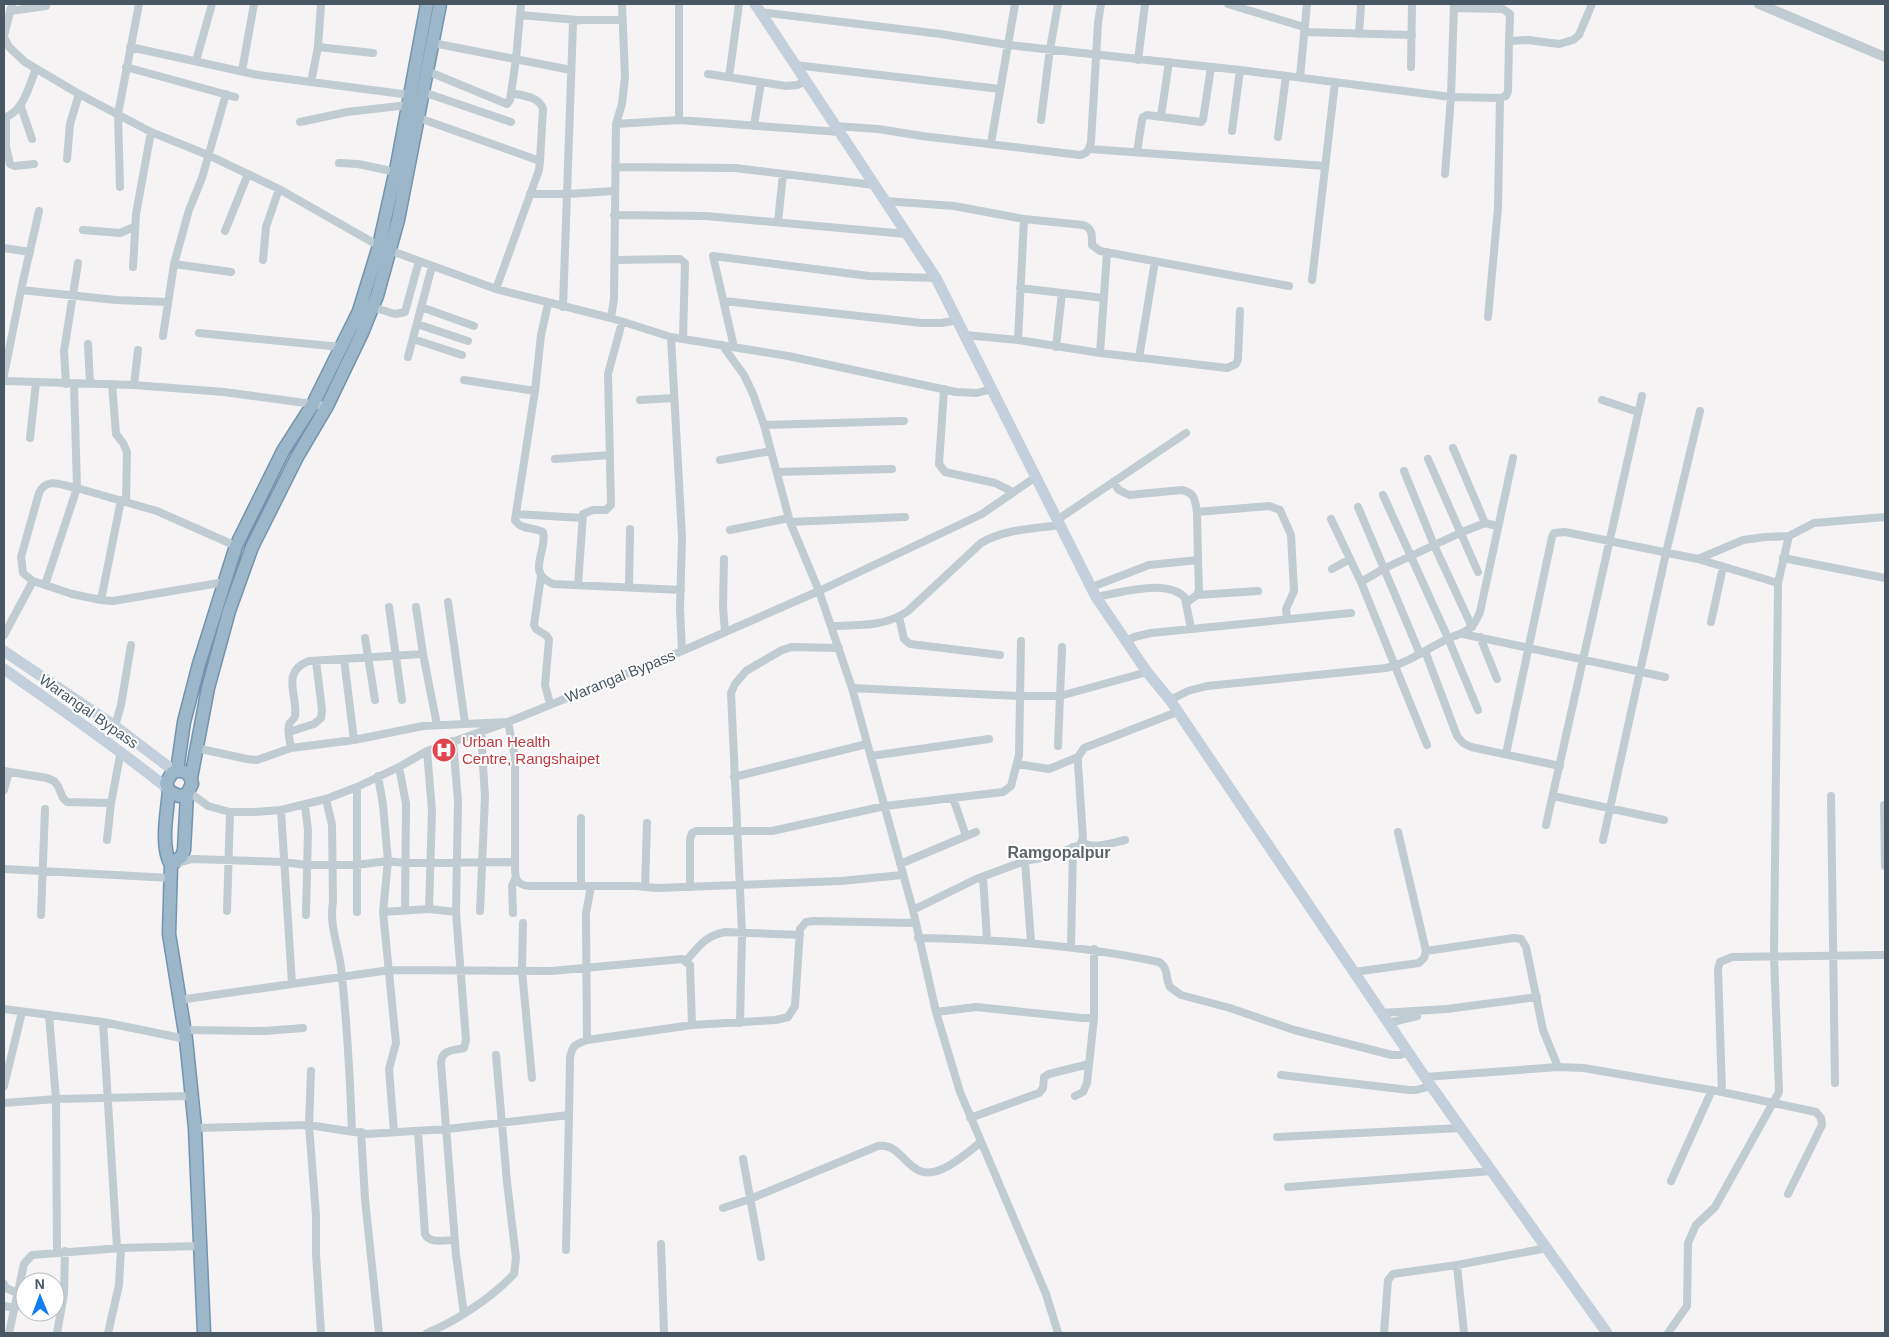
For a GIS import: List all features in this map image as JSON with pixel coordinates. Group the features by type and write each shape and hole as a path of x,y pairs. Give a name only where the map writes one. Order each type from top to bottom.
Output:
{"highway":[{"path":"171,865 182,856 184,850 188,793 192,784 191,778 203,708 229,611 252,546 297,457 327,406 372,307 384,248 424,4"},
{"path":"176,771 184,722 199,664 236,546 283,451 313,404 359,312 384,248 398,220 440,4"},
{"path":"191,778 186,772 176,771 168,777 165,852 171,865 169,934 185,1035 195,1128 204,1333"},
{"path":"168,790 173,795 179,796 188,793"}],"main road":[{"path":"758,8 936,278 1094,592 1126,642 1146,672 1170,700 1428,1081 1607,1333"},
{"name":"Warangal Bypass","path":"4,651 115,726 176,771"},
{"name":"Warangal Bypass","path":"4,670 121,751 168,790"}],"street":[{"path":"120,187 118,114 139,4"},
{"path":"196,61 212,4"},
{"path":"242,71 254,4"},
{"path":"311,82 318,47 321,4"},
{"path":"427,71 504,104 509,102 516,58 521,4"},
{"path":"611,318 614,298 615,260 614,191 616,124 624,89 622,4"},
{"path":"679,4 680,120"},
{"path":"729,77 739,4"},
{"path":"991,143 1014,4"},
{"path":"1041,120 1058,4"},
{"path":"616,124 680,120 754,126 878,129 922,136 1080,155 1085,154 1090,149 1101,4"},
{"path":"1138,60 1145,4"},
{"path":"1228,4 1304,29 1359,34 1412,35"},
{"path":"1300,77 1307,4"},
{"path":"1359,34 1361,4"},
{"path":"1411,67 1412,4"},
{"path":"1509,41 1528,40 1559,44 1573,40 1579,35 1592,4"},
{"path":"1759,4 1885,57"},
{"path":"46,6 11,7 4,37 6,47 36,69 79,94 151,132 208,155 279,189 384,248 496,289 548,304 611,318 670,337 860,370 968,393 992,389"},
{"path":"758,8 1008,45 1096,53 1138,60 1300,77 1451,97 1500,98 1506,96 1508,91 1510,14 1508,10 1503,8 1454,6 1451,97 1445,174"},
{"path":"520,15 581,20 622,20"},
{"path":"563,307 573,23 581,20"},
{"path":"433,43 571,70"},
{"path":"130,47 258,75 311,82 409,100"},
{"path":"318,47 373,53"},
{"path":"1161,116 1169,62"},
{"path":"795,65 1000,89"},
{"path":"126,67 235,97"},
{"path":"1138,152 1143,117 1151,114 1201,122 1204,120 1211,67"},
{"path":"34,164 15,166 10,164 6,147 5,117 16,112 21,107 36,69"},
{"path":"1232,131 1240,70"},
{"path":"708,74 786,86 797,85 806,81"},
{"path":"1278,137 1286,76"},
{"path":"754,126 761,82"},
{"path":"1312,280 1335,82"},
{"path":"423,92 511,122"},
{"path":"67,159 72,117 79,94"},
{"path":"163,336 174,264 189,210 202,178 226,94"},
{"path":"496,289 539,170 540,161 542,104 536,99 511,94"},
{"path":"1488,317 1498,208 1500,98"},
{"path":"300,122 409,100"},
{"path":"21,107 32,139"},
{"path":"419,118 540,161"},
{"path":"132,267 134,227 151,132"},
{"path":"1090,149 1325,166"},
{"path":"339,163 358,164 396,172"},
{"path":"615,167 735,168 874,185"},
{"path":"225,231 248,174"},
{"path":"778,222 783,174"},
{"path":"264,260 266,227 279,189"},
{"path":"530,194 614,191"},
{"path":"884,201 954,206 1024,219 1089,227 1092,244 1095,248 1107,252 1289,286"},
{"path":"4,376 39,211"},
{"path":"614,215 706,216 906,234"},
{"path":"1018,340 1024,219"},
{"path":"82,230 120,232 134,227"},
{"path":"4,248 30,252"},
{"path":"1100,353 1107,252"},
{"path":"734,347 713,256 869,276 936,278"},
{"path":"615,260 680,259 685,263 683,339"},
{"path":"372,307 395,314 405,312 418,261"},
{"path":"1139,358 1155,261"},
{"path":"45,585 77,488 70,384 64,351 78,263"},
{"path":"174,264 231,272"},
{"path":"408,357 432,266"},
{"path":"1020,288 1104,298"},
{"path":"21,290 116,300 168,302"},
{"path":"1056,346 1062,293"},
{"path":"724,301 922,323 941,323 958,320"},
{"path":"548,304 541,335 535,391 515,520 518,524 542,532 544,537 539,564 541,576 534,625 536,629 548,636 549,640 545,685 550,704"},
{"path":"421,307 474,326"},
{"path":"965,336 1018,340 1100,353 1231,368 1238,359 1240,310"},
{"path":"578,585 582,518 586,512 606,510 611,506 608,374 622,322"},
{"path":"417,324 468,341"},
{"path":"199,333 341,347"},
{"path":"670,337 682,537 682,651"},
{"path":"413,338 462,354"},
{"path":"88,344 90,384"},
{"path":"722,345 744,375 753,394 764,425 790,520 832,626 852,688 913,910 936,1012 960,1092 1042,1285 1058,1333"},
{"path":"134,385 138,350"},
{"path":"464,380 535,391"},
{"path":"4,381 134,385 224,392 327,406"},
{"path":"30,438 36,383"},
{"path":"101,600 123,501 127,452 116,434 112,384"},
{"path":"944,389 939,464 942,469 945,472 995,483 1013,492"},
{"path":"1546,825 1642,396"},
{"path":"640,400 674,398"},
{"path":"1602,400 1638,412"},
{"path":"1603,840 1666,553 1700,411"},
{"path":"764,425 904,421"},
{"path":"832,626 882,623 899,617 908,611 981,543 1002,533 1059,522 1113,482 1186,433"},
{"path":"1453,448 1484,523"},
{"path":"720,460 771,451"},
{"path":"555,459 610,455"},
{"path":"1170,700 1188,691 1207,686 1396,666 1448,638 1463,634 1472,627 1480,612 1513,458"},
{"path":"1428,459 1478,572"},
{"path":"777,472 892,469"},
{"path":"1404,471 1434,545 1472,627"},
{"name":"Warangal Bypass","path":"188,793 208,806 230,812 282,810 326,799 357,787 427,751 508,722 682,651 819,591 982,514 1037,476"},
{"path":"1113,482 1119,490 1129,495 1182,490 1193,494 1197,512 1199,590 1197,595 1186,604"},
{"path":"225,582 119,600 101,600 33,581 23,574 21,562 41,489 44,485 50,483 77,488 157,512 236,546"},
{"path":"1382,495 1448,638 1478,710"},
{"path":"1197,512 1270,506 1280,510 1291,535 1294,591 1286,609 1287,619"},
{"path":"1358,507 1457,736 1463,743 1471,747 1560,766"},
{"path":"516,514 582,518"},
{"path":"730,530 790,520 905,517"},
{"path":"1698,560 1743,540 1789,536 1814,523 1885,517"},
{"path":"1331,519 1361,582 1427,745"},
{"path":"1361,582 1434,545 1484,523 1497,526"},
{"path":"629,587 630,529"},
{"path":"1506,754 1527,649 1554,533 1565,532 1698,560 1778,583"},
{"path":"1668,1333 1687,1306 1688,1243 1696,1225 1714,1207 1779,1092 1774,956 1778,583 1789,536"},
{"path":"1783,558 1885,578"},
{"path":"724,559 723,607 725,632"},
{"path":"1094,592 1149,564 1198,560"},
{"path":"1332,569 1350,560"},
{"path":"1711,622 1723,567"},
{"path":"541,576 545,581 553,584 681,590"},
{"path":"4,636 33,581"},
{"path":"1094,592 1147,587 1176,591 1185,598 1191,628"},
{"path":"1197,595 1258,591"},
{"path":"448,602 465,724"},
{"path":"389,607 402,700"},
{"path":"416,607 437,725"},
{"path":"1126,642 1142,634 1351,612"},
{"path":"899,617 904,639 910,644 1000,655"},
{"path":"1463,634 1665,677"},
{"path":"1480,637 1498,679"},
{"path":"365,638 375,700"},
{"path":"690,887 690,839 692,833 703,830 763,832 783,830 885,806 1008,790 1011,786 1017,764 1021,641"},
{"path":"115,726 131,645"},
{"path":"740,1023 742,933 732,693 740,676 782,650 792,647 839,648"},
{"path":"1058,746 1062,647"},
{"path":"291,748 289,724 295,715 292,675 305,662 423,654"},
{"path":"344,659 354,740"},
{"path":"289,732 314,724 321,718 322,710 316,660"},
{"path":"852,688 1020,696 1060,696 1146,672"},
{"path":"1017,764 1049,769 1078,757 1084,748 1178,712"},
{"path":"196,748 257,760 291,748 354,740 437,725 508,722 514,757 515,879 512,886 513,913"},
{"path":"480,911 485,797 481,732"},
{"path":"871,756 989,739"},
{"path":"453,741 458,801 456,912 462,972 466,1046 445,1052 441,1059 454,1240 464,1314"},
{"path":"734,777 867,744"},
{"path":"107,840 111,804 121,751"},
{"path":"427,751 432,810 429,909"},
{"path":"1078,757 1082,842"},
{"path":"399,767 406,804 405,911"},
{"path":"4,790 6,772 48,778 54,781 67,802 111,804"},
{"path":"378,776 383,805 388,861 383,912 396,1043 389,1068 394,1132"},
{"path":"357,787 357,912"},
{"path":"1553,796 1664,820"},
{"path":"1831,796 1835,1083"},
{"path":"953,798 966,836"},
{"path":"326,799 332,825 333,902 331,913 342,978 349,1062 352,1132"},
{"path":"1884,805 1885,866"},
{"path":"304,806 308,824 306,915"},
{"path":"41,915 45,809"},
{"path":"282,810 283,862 292,984"},
{"path":"227,911 230,812"},
{"path":"581,818 581,886"},
{"path":"645,887 647,823"},
{"path":"900,864 976,832"},
{"path":"1354,972 1419,963 1424,958 1426,951 1398,832"},
{"path":"1082,842 1095,846 1125,840"},
{"path":"913,910 976,879 1025,861 1051,856 1080,845 1082,842"},
{"path":"1071,946 1073,847"},
{"path":"171,865 192,859 283,862 306,865 356,865 388,861 404,863 515,862"},
{"path":"1025,861 1031,942"},
{"path":"4,868 171,878"},
{"path":"515,879 524,886 690,887 841,881 902,875"},
{"path":"983,877 986,939"},
{"path":"587,1040 586,913 591,886"},
{"path":"383,912 429,909 456,912"},
{"path":"566,1250 571,1050 574,1045 587,1040 692,1025 776,1020 788,1017 795,1006 800,936 802,926 806,922 814,920 916,923"},
{"path":"522,923 522,971 532,1078"},
{"path":"686,961 707,938 725,932 800,936"},
{"path":"918,938 1031,942 1094,949 1159,962 1164,965 1170,988 1182,995 1341,1043 1392,1055 1408,1052"},
{"path":"1426,951 1514,938 1522,939 1526,947 1543,1030 1558,1067"},
{"path":"1075,1096 1085,1089 1089,1064 1094,1018 1094,949"},
{"path":"1722,1092 1718,969 1720,962 1732,956 1885,955"},
{"path":"179,1000 390,970 462,972 551,970 675,958 686,961 690,965 692,1025"},
{"path":"1382,1013 1447,1008 1537,997"},
{"path":"936,1012 976,1007 1094,1018"},
{"path":"4,1009 185,1035 303,1028"},
{"path":"4,1086 22,1012"},
{"path":"49,1015 56,1099 64,1294 57,1333"},
{"path":"1388,1023 1417,1016"},
{"path":"103,1022 119,1248 119,1285 108,1333"},
{"path":"427,1333 445,1330 508,1280 514,1274 516,1267 496,1055"},
{"path":"970,1118 1039,1093 1043,1088 1044,1077 1050,1074 1089,1064"},
{"path":"1281,1076 1416,1090 1428,1081 1558,1067 1584,1068 1712,1090 1816,1112 1822,1118 1822,1125 1788,1194"},
{"path":"312,1071 309,1125 316,1215 316,1254 321,1333"},
{"path":"1671,1181 1712,1090"},
{"path":"4,1103 108,1097 191,1096"},
{"path":"195,1128 309,1125 367,1134 447,1129 569,1115"},
{"path":"1277,1137 1461,1128"},
{"path":"418,1131 424,1234 430,1241 454,1240"},
{"path":"361,1132 366,1207 379,1333"},
{"path":"723,1208 750,1199 878,1146 892,1146 920,1171 931,1172 958,1160 981,1142"},
{"path":"743,1159 761,1257"},
{"path":"1288,1187 1492,1171"},
{"path":"661,1244 664,1333"},
{"path":"22,1272 24,1264 32,1255 119,1248 201,1246"},
{"path":"1384,1333 1388,1280 1398,1272 1457,1265 1547,1248"},
{"path":"1457,1265 1464,1333"},
{"path":"4,1284 6,1288 15,1292"},
{"path":"4,1306 15,1308 10,1333"}],"place":[{"name":"Urban Health Centre, Rangshaipet","path":"444,750"}],"district":[{"name":"Ramgopalpur","path":"1059,852"}]}
